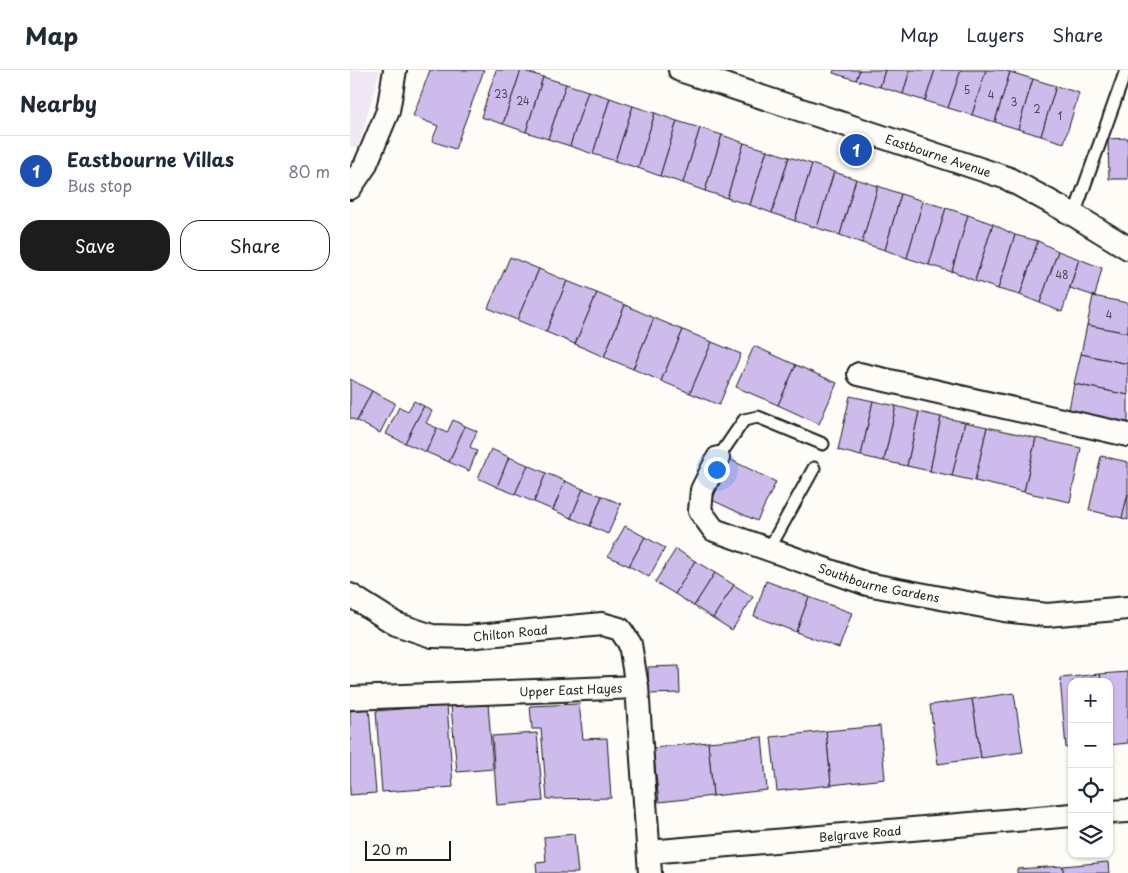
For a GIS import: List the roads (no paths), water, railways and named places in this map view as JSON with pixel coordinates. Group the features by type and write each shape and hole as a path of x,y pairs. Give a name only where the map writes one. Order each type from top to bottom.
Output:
{"street":[{"path":"350,188 365,166 388,111 395,70"},
{"name":"Eastbourne Avenue","path":"680,70 1007,178 1074,215 1128,248"},
{"path":"859,374 1128,435"},
{"name":"Southbourne Gardens","path":"718,458 702,490 700,511 714,530 868,584 1004,610 1047,615 1128,608"},
{"name":"Chilton Road","path":"350,596 396,624 432,636 467,637 602,624 620,629 630,644 637,687"},
{"name":"Upper East Hayes","path":"350,698 637,687 649,863"},
{"path":"1113,812 1128,811"},
{"name":"Belgrave Road","path":"649,863 1068,816"}],"lane":[{"path":"1074,215 1126,70"},
{"path":"718,458 744,420 758,417 823,444"},
{"path":"769,549 814,468"}],"place":[{"name":"Eastbourne Villas","path":"856,150"}]}
